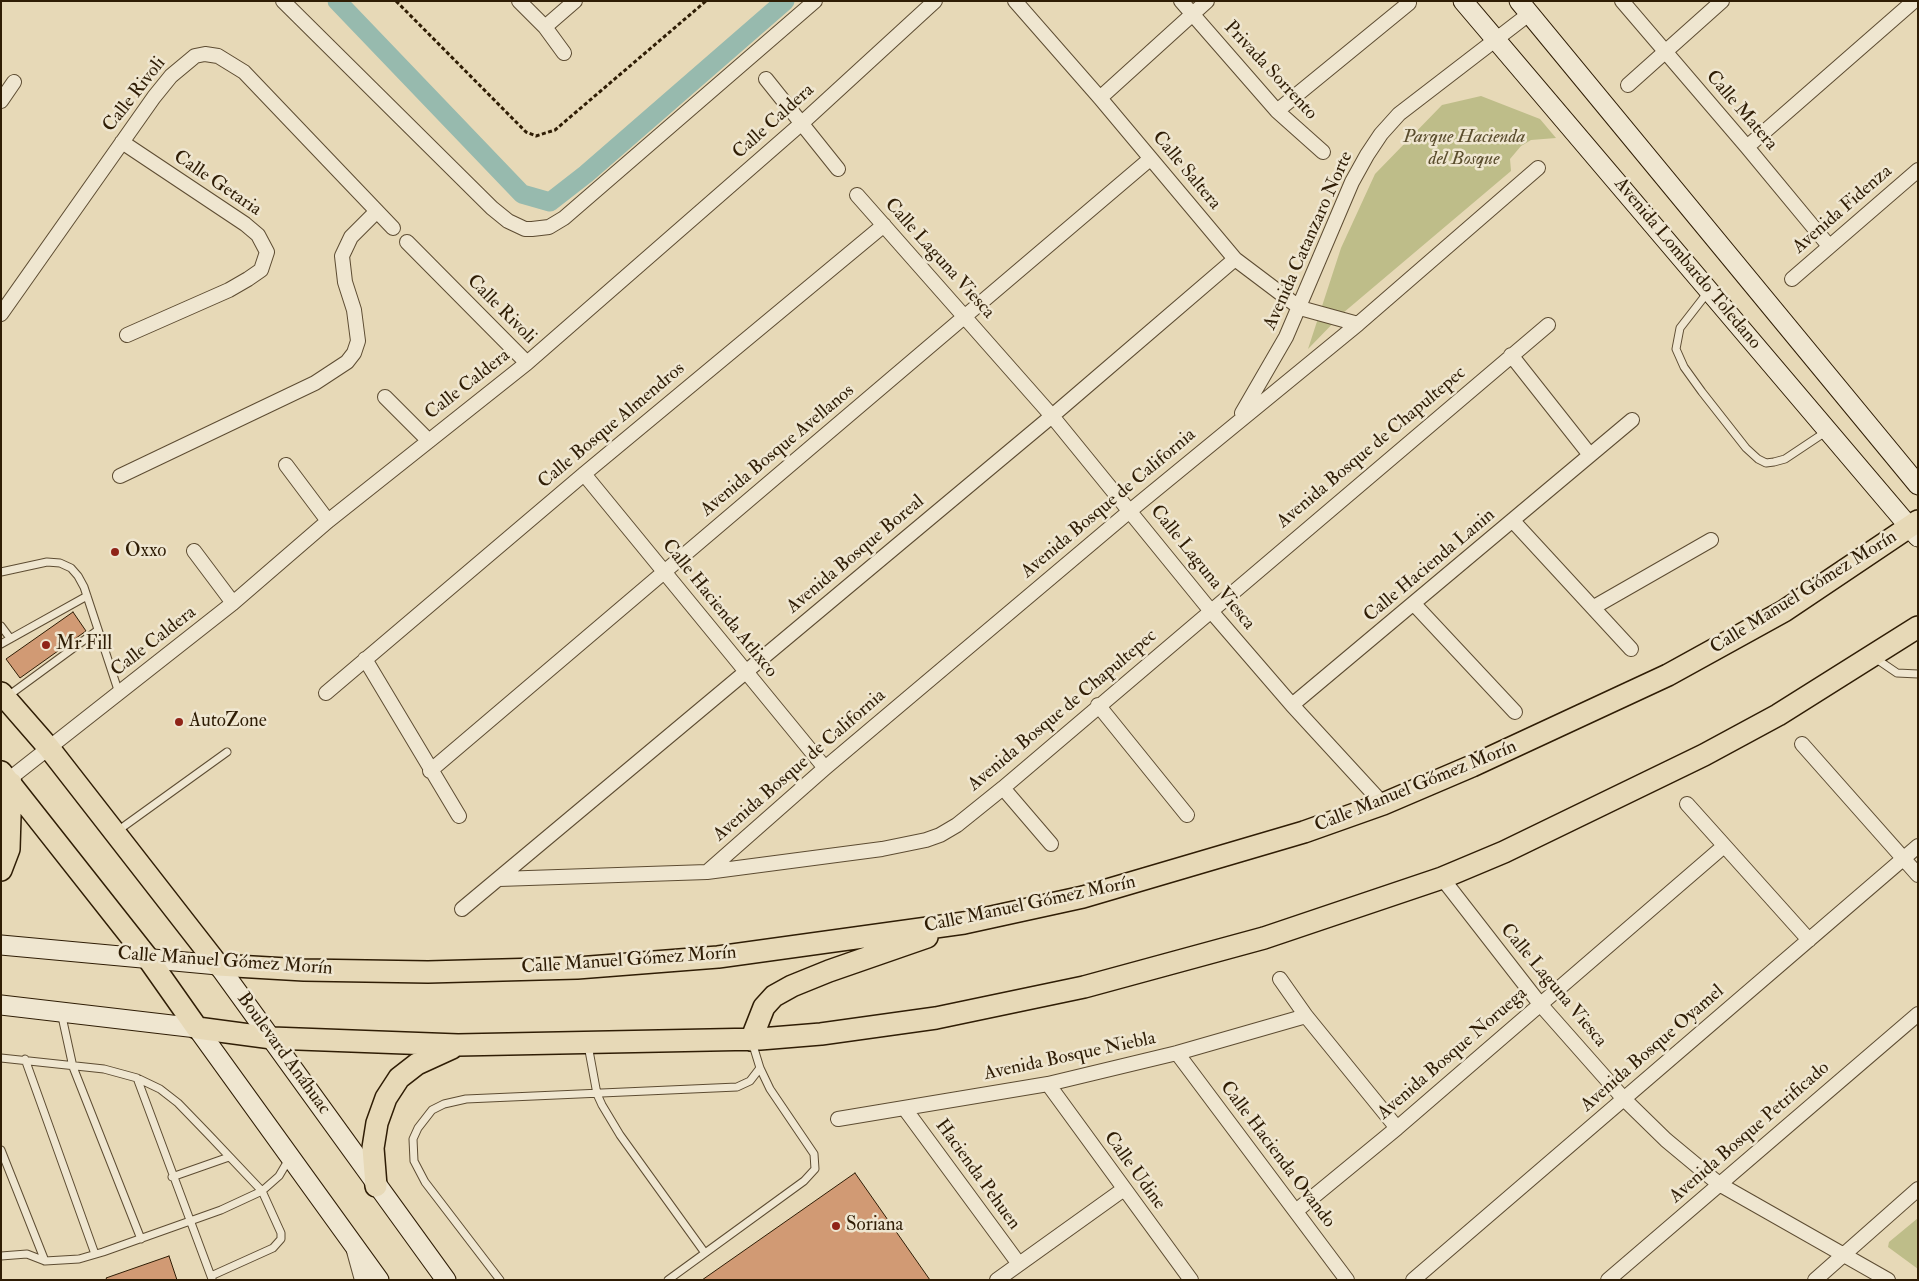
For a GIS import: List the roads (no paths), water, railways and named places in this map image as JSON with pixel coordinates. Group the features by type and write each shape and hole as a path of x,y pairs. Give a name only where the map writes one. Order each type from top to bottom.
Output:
{"main road":[{"name":"Avenida Lombardo Toledano","path":"1463,1 1828,430 1915,528"},
{"name":"Avenida Lombardo Toledano","path":"1524,8 1918,484"},
{"name":"Calle Manuel Gómez Morín","path":"1,944 218,965 304,970 428,972 577,968 718,957 964,923 1083,897 1160,876 1304,832 1383,804 1558,728 1668,675 1784,611 1915,528"},
{"path":"1,1005 272,1038 458,1045 751,1040 822,1034 936,1018 1084,987 1264,938 1442,878 1504,852 1704,755 1778,715 1918,627"},
{"name":"Boulevard Anáhuac","path":"3,695 49,748 116,832 218,965 376,1186 446,1280"},
{"path":"1,870 9,849 7,778"},
{"path":"7,778 147,958 379,1280"},
{"path":"751,1040 764,1007 774,996 792,986 964,923"},
{"path":"376,1186 373,1148 377,1123 386,1098 399,1078 417,1064 458,1045"}],"street":[{"path":"283,1 492,208 508,221 524,228 532,229 549,227 564,218 816,1"},
{"path":"520,1 545,27 564,53"},
{"path":"545,27 575,1"},
{"name":"Calle Caldera","path":"7,778 119,694 233,603 328,521 527,362 802,123 935,1"},
{"name":"Calle Saltera","path":"1015,1 1100,98 1150,160 1235,259 1300,308 1358,324"},
{"name":"Privada Sorrento","path":"1181,1 1277,111 1323,152"},
{"path":"1100,98 1207,1"},
{"name":"Calle Matera","path":"1622,1 1829,246"},
{"path":"1628,85 1722,1"},
{"path":"1747,147 1914,1"},
{"path":"1277,111 1409,4"},
{"name":"Avenida Catanzaro Norte","path":"1235,424 1274,362 1300,308 1352,182 1381,134 1399,114 1496,40 1524,8"},
{"name":"Calle Rivoli","path":"1,314 154,97 184,63 195,56 205,54 218,56 244,72 393,228"},
{"path":"766,79 838,169"},
{"path":"1,101 14,82"},
{"name":"Calle Getaria","path":"122,142 245,224 258,235 268,252 261,270 248,279 229,290 126,335"},
{"name":"Avenida Bosque Avellanos","path":"430,771 1150,160"},
{"name":"Avenida Bosque de California","path":"707,872 825,768 1131,510 1358,324 1538,168"},
{"name":"Avenida Fidenza","path":"1792,279 1918,170"},
{"name":"Calle Laguna Viesca","path":"857,195 966,316 1052,416 1131,510 1210,610 1292,705 1383,804"},
{"path":"120,476 315,383 347,362 354,353 358,341 342,256 351,237 376,212"},
{"name":"Calle Bosque Almendros","path":"326,693 584,474 884,225"},
{"name":"Calle Rivoli","path":"407,242 527,362"},
{"name":"Avenida Bosque Boreal","path":"462,908 1052,416 1235,259"},
{"name":"Avenida Bosque de Chapultepec","path":"499,879 707,872 882,849 926,840 956,825 1003,788 1210,610 1511,355 1548,326"},
{"path":"1511,355 1590,455"},
{"path":"385,397 428,440"},
{"name":"Calle Hacienda Lanin","path":"1292,705 1632,420"},
{"path":"286,464 328,521"},
{"name":"Calle Hacienda Atlixco","path":"584,474 825,768"},
{"path":"1513,521 1631,649"},
{"path":"1594,607 1711,540"},
{"path":"194,552 233,603"},
{"path":"1414,604 1515,712"},
{"path":"365,659 458,816"},
{"path":"1098,705 1187,815"},
{"path":"1802,744 1918,875"},
{"path":"1003,788 1051,844"},
{"path":"1687,804 1809,940"},
{"name":"Avenida Bosque Noruega","path":"1296,1211 1396,1128 1724,846"},
{"name":"Avenida Bosque Oyamel","path":"1413,1280 1918,846"},
{"name":"Calle Laguna Viesca","path":"1442,878 1540,1004 1624,1099 1666,1140 1719,1184 1888,1280"},
{"path":"1280,979 1306,1016 1396,1128"},
{"name":"Avenida Bosque Petrificado","path":"1608,1280 1918,1014"},
{"name":"Avenida Bosque Niebla","path":"838,1119 905,1110 1048,1084 1177,1053 1306,1016"},
{"name":"Calle Hacienda Ovando","path":"1177,1053 1347,1280"},
{"name":"Calle Udine","path":"1048,1084 1191,1280"},
{"name":"Hacienda Pehuen","path":"905,1110 1019,1264"},
{"path":"998,1280 1124,1189"},
{"path":"1814,1280 1918,1189"},
{"path":"350,1239 362,1280"}],"lane":[{"path":"1710,290 1680,328 1676,350 1684,367 1746,448 1758,459 1766,463 1774,462 1785,459 1828,430"},
{"path":"1,572 47,562 60,563 71,568 78,576 87,596 119,694"},
{"path":"1,644 87,596"},
{"path":"1,626 10,638"},
{"path":"3,695 98,630"},
{"path":"1873,656 1897,673 1918,674"},
{"path":"116,832 227,752"},
{"path":"60,1012 74,1067 141,1239"},
{"path":"668,1280 804,1181 815,1169 814,1154 778,1103 760,1068 751,1040"},
{"path":"588,1043 597,1094 620,1135 705,1253"},
{"path":"1,1058 25,1059 74,1067 104,1069 137,1078 160,1089 178,1104 262,1191 281,1233 278,1244 267,1252 212,1278 172,1177 137,1078"},
{"path":"25,1059 95,1254"},
{"path":"500,1280 418,1172 412,1151 418,1128 432,1110 444,1104 466,1099 736,1087 750,1081 760,1068"},
{"path":"1,1150 45,1261"},
{"path":"1,1256 28,1254 45,1261 79,1259 141,1239 221,1210 262,1191 279,1176 291,1157"},
{"path":"172,1177 229,1158"}],"waterway":[{"path":"337,1 522,194 550,202 586,174 785,1"}],"place":[{"name":"Oxxo","path":"115,552"},
{"name":"Mr Fill","path":"46,645"},
{"name":"AutoZone","path":"179,722"},
{"name":"Soriana","path":"836,1226"}],"park label":[{"name":"Parque Hacienda del Bosque","path":"1464,149"}]}
